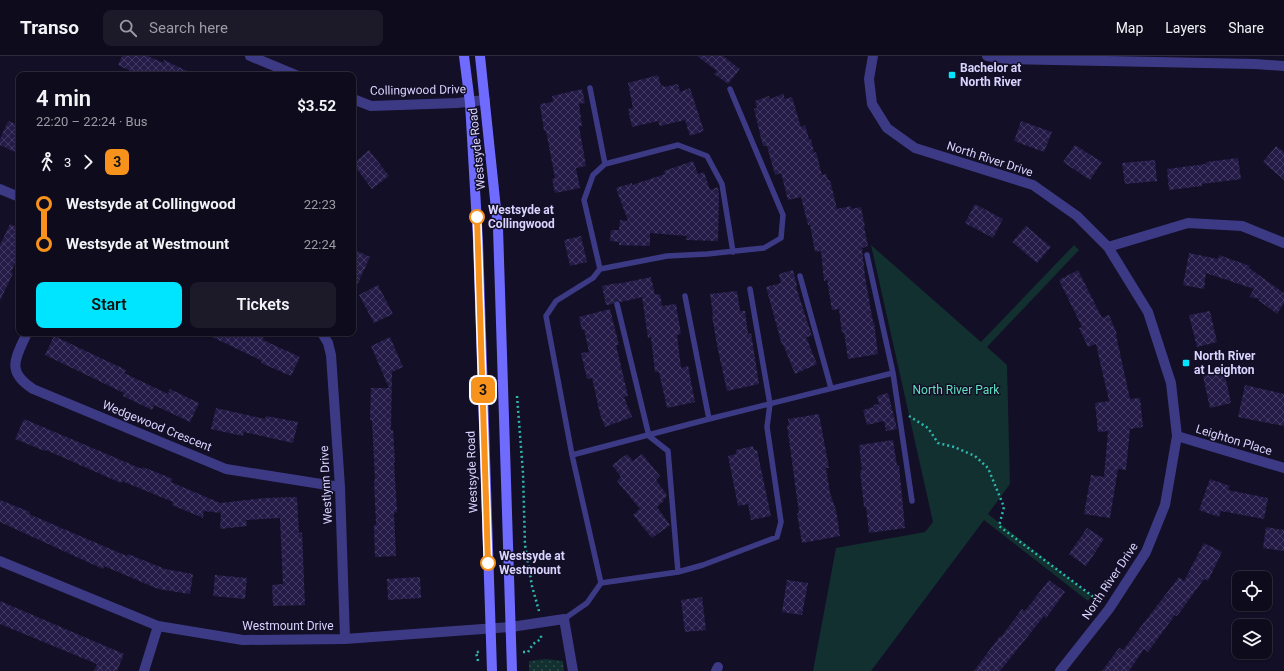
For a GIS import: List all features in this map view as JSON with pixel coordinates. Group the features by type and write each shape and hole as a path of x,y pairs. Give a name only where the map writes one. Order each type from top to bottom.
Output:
{"main road":[{"name":"Westsyde Road","path":"464,56 470,102 478,241 492,671"},
{"name":"Westsyde Road","path":"480,56 498,228 512,671"}],"street":[{"path":"250,56 289,72"},
{"name":"North River Drive","path":"873,56 869,78 872,104 887,128 915,148 1033,185 1077,216 1108,247 1148,312 1171,383 1177,436 1165,505 1146,552 1109,608 1060,671"},
{"path":"986,56 1255,60 1284,66"},
{"name":"Collingwood Drive","path":"356,100 371,106 470,102 485,100"},
{"path":"0,189 16,195"},
{"path":"1108,247 1188,223 1242,226 1284,243"},
{"name":"Wedgewood Crescent","path":"26,336 16,359 15,368 17,377 33,389 226,469 340,487"},
{"name":"Westlynn Drive","path":"324,336 328,343 331,355 340,487 346,639"},
{"name":"Leighton Place","path":"1177,436 1284,468"},
{"name":"Westmount Drive","path":"0,561 158,626 243,640 346,639 510,627 564,619"},
{"path":"564,619 573,671"},
{"path":"144,671 158,626"}],"lane":[{"path":"590,88 605,164"},
{"path":"564,619 587,603 600,584 572,455 546,316 556,301 593,278 600,269 667,256 733,252 764,248 781,238 783,215 730,89"},
{"path":"600,269 584,200 593,175 605,164 678,145 707,156 722,184 733,252"},
{"path":"867,255 893,373 912,501"},
{"path":"800,276 831,388"},
{"path":"600,584 678,572 703,565 777,537 781,522 767,427 770,404 750,289"},
{"path":"685,296 708,419"},
{"path":"616,304 649,436 668,451 678,572"},
{"path":"572,455 649,436 708,419 893,373"}],"path":[{"path":"898,409 928,428 938,443 954,447 975,456 988,468 1004,506 999,526 1100,602"},
{"path":"528,652 533,644 541,639"}],"green space":[{"name":"North River Park","path":"871,245 981,342 1074,245 1079,250 987,347 1007,365 1010,484 988,514 1092,596 1088,601 984,520 871,671 813,671 836,548 925,532 933,522"},
{"path":"546,659 563,661 564,671 529,671 529,661"}],"building":[{"path":"122,56 148,56 163,63 164,60 189,72 133,72 118,65"},
{"path":"697,56 723,56 740,69 728,84 714,74 717,71"},
{"path":"658,75 661,86 664,85 664,87 678,84 680,92 690,88 704,131 690,136 685,120 660,126 658,121 632,127 628,109 633,108 628,83"},
{"path":"582,89 585,103 579,104 582,126 579,126 586,166 576,168 580,188 555,193 552,179 555,178 546,131 544,131 540,104 553,102 552,96"},
{"path":"783,94 785,99 792,97 801,127 805,125 809,139 811,139 814,153 816,152 822,175 826,174 828,180 830,180 837,209 851,206 851,209 861,207 868,246 862,248 865,277 874,322 878,354 848,359 844,332 842,333 839,309 832,310 827,280 824,281 821,251 815,252 810,225 808,225 801,197 788,200 781,173 775,175 767,146 763,146 754,109 757,108 755,101 769,96 770,99"},
{"path":"8,121 16,124 16,153 0,145 0,139"},
{"path":"1021,121 1052,132 1044,152 1014,141"},
{"path":"1075,145 1102,162 1090,180 1063,162"},
{"path":"1276,146 1284,152 1284,180 1263,162"},
{"path":"369,150 389,176 372,189 356,168 356,161"},
{"path":"1238,158 1241,179 1169,190 1167,169"},
{"path":"1155,160 1157,181 1125,184 1122,163"},
{"path":"693,161 698,174 704,172 710,190 718,187 718,241 686,240 687,236 650,233 650,246 619,245 619,242 610,241 611,230 619,230 620,220 628,221 616,188 632,183 632,185 665,174 664,171"},
{"path":"975,204 1003,219 993,238 965,223"},
{"path":"10,224 16,227 16,261 11,272 13,273 0,301 0,245"},
{"path":"1026,226 1051,247 1037,263 1012,242"},
{"path":"581,236 587,262 570,266 564,240"},
{"path":"356,250 370,257 356,287"},
{"path":"1189,253 1218,259 1219,255 1250,266 1249,268 1284,293 1284,303 1277,314 1258,300 1262,299 1249,297 1254,289 1206,273 1204,289 1183,285"},
{"path":"793,270 796,287 812,336 806,337 817,364 795,374 783,344 782,345 766,287 781,283 779,274"},
{"path":"1078,270 1102,318 1109,315 1117,334 1130,399 1140,398 1143,427 1130,429 1126,470 1118,469 1110,518 1084,514 1091,475 1104,477 1108,431 1098,432 1095,403 1109,401 1096,344 1088,347 1079,328 1082,327 1059,280"},
{"path":"651,277 655,295 660,294 662,306 676,304 681,334 677,335 681,368 688,366 695,402 667,408 659,372 655,372 651,337 648,338 642,297 621,302 616,300 613,304 606,305 602,286"},
{"path":"378,285 393,314 374,323 359,295"},
{"path":"737,291 740,311 745,311 748,334 751,333 759,384 727,391 717,345 710,294"},
{"path":"610,309 619,345 616,345 628,396 624,397 632,417 605,427 600,414 592,378 587,379 581,353 589,352 584,329 582,330 579,317"},
{"path":"1210,311 1217,342 1197,347 1189,315"},
{"path":"54,336 126,370 124,373 168,394 170,389 199,403 190,422 154,405 152,410 123,396 124,393 45,355"},
{"path":"210,336 260,336 264,338 263,340 300,357 291,376 261,363 262,361"},
{"path":"390,337 403,367 392,372 391,430 393,430 397,512 394,513 396,556 375,557 375,481 372,420 370,420 371,388 389,388 371,346"},
{"path":"1224,371 1231,403 1210,408 1203,376"},
{"path":"1245,385 1284,394 1284,426 1238,417"},
{"path":"888,393 897,429 886,431 884,421 867,425 863,410 879,404 877,396"},
{"path":"216,408 265,419 266,416 298,422 293,443 244,432 243,436 211,429"},
{"path":"819,414 829,468 826,468 830,493 836,510 840,536 802,543 787,425 789,425 788,419"},
{"path":"24,419 142,469 143,467 173,479 171,482 220,503 265,498 297,497 299,533 302,532 305,605 273,606 272,585 283,584 280,518 246,520 247,526 220,529 221,513 204,511 203,518 172,505 173,502 122,481 121,483 46,450 45,451 15,439"},
{"path":"893,440 897,466 899,465 905,528 869,533 866,507 864,507 859,445"},
{"path":"753,446 754,450 757,450 771,516 751,520 748,504 738,506 728,456 736,454 736,450"},
{"path":"627,454 633,461 642,454 660,476 656,480 667,495 663,500 664,501 657,507 670,525 652,538 633,515 640,509 617,481 621,477 612,465"},
{"path":"1210,479 1230,486 1228,490 1268,498 1264,519 1221,511 1219,517 1199,510"},
{"path":"0,500 127,556 128,554 165,569 193,574 190,594 158,589 104,566 103,569 0,522"},
{"path":"1266,527 1284,530 1284,551 1263,548"},
{"path":"1087,528 1104,539 1086,566 1069,554"},
{"path":"1204,543 1222,552 1208,581 1204,579 1148,652 1144,649 1129,671 1102,671 1119,648 1123,650 1179,577 1184,581"},
{"path":"215,575 247,578 245,599 213,596"},
{"path":"420,577 421,598 388,600 387,579"},
{"path":"787,580 808,583 802,615 782,612"},
{"path":"1049,580 1065,592 1046,618 1044,616 1000,671 974,671 1022,609 1025,611"},
{"path":"702,597 706,630 685,632 681,600"},
{"path":"0,601 124,654 117,671 94,671 97,664 0,624"}],"bus line":[{"name":"3","path":"477,217 488,563"}],"place":[{"name":"Bachelor at North River","path":"952,75"},
{"name":"Westsyde at Collingwood","path":"477,217"},
{"name":"North River at Leighton","path":"1186,363"},
{"name":"Westsyde at Westmount","path":"488,563"}]}
